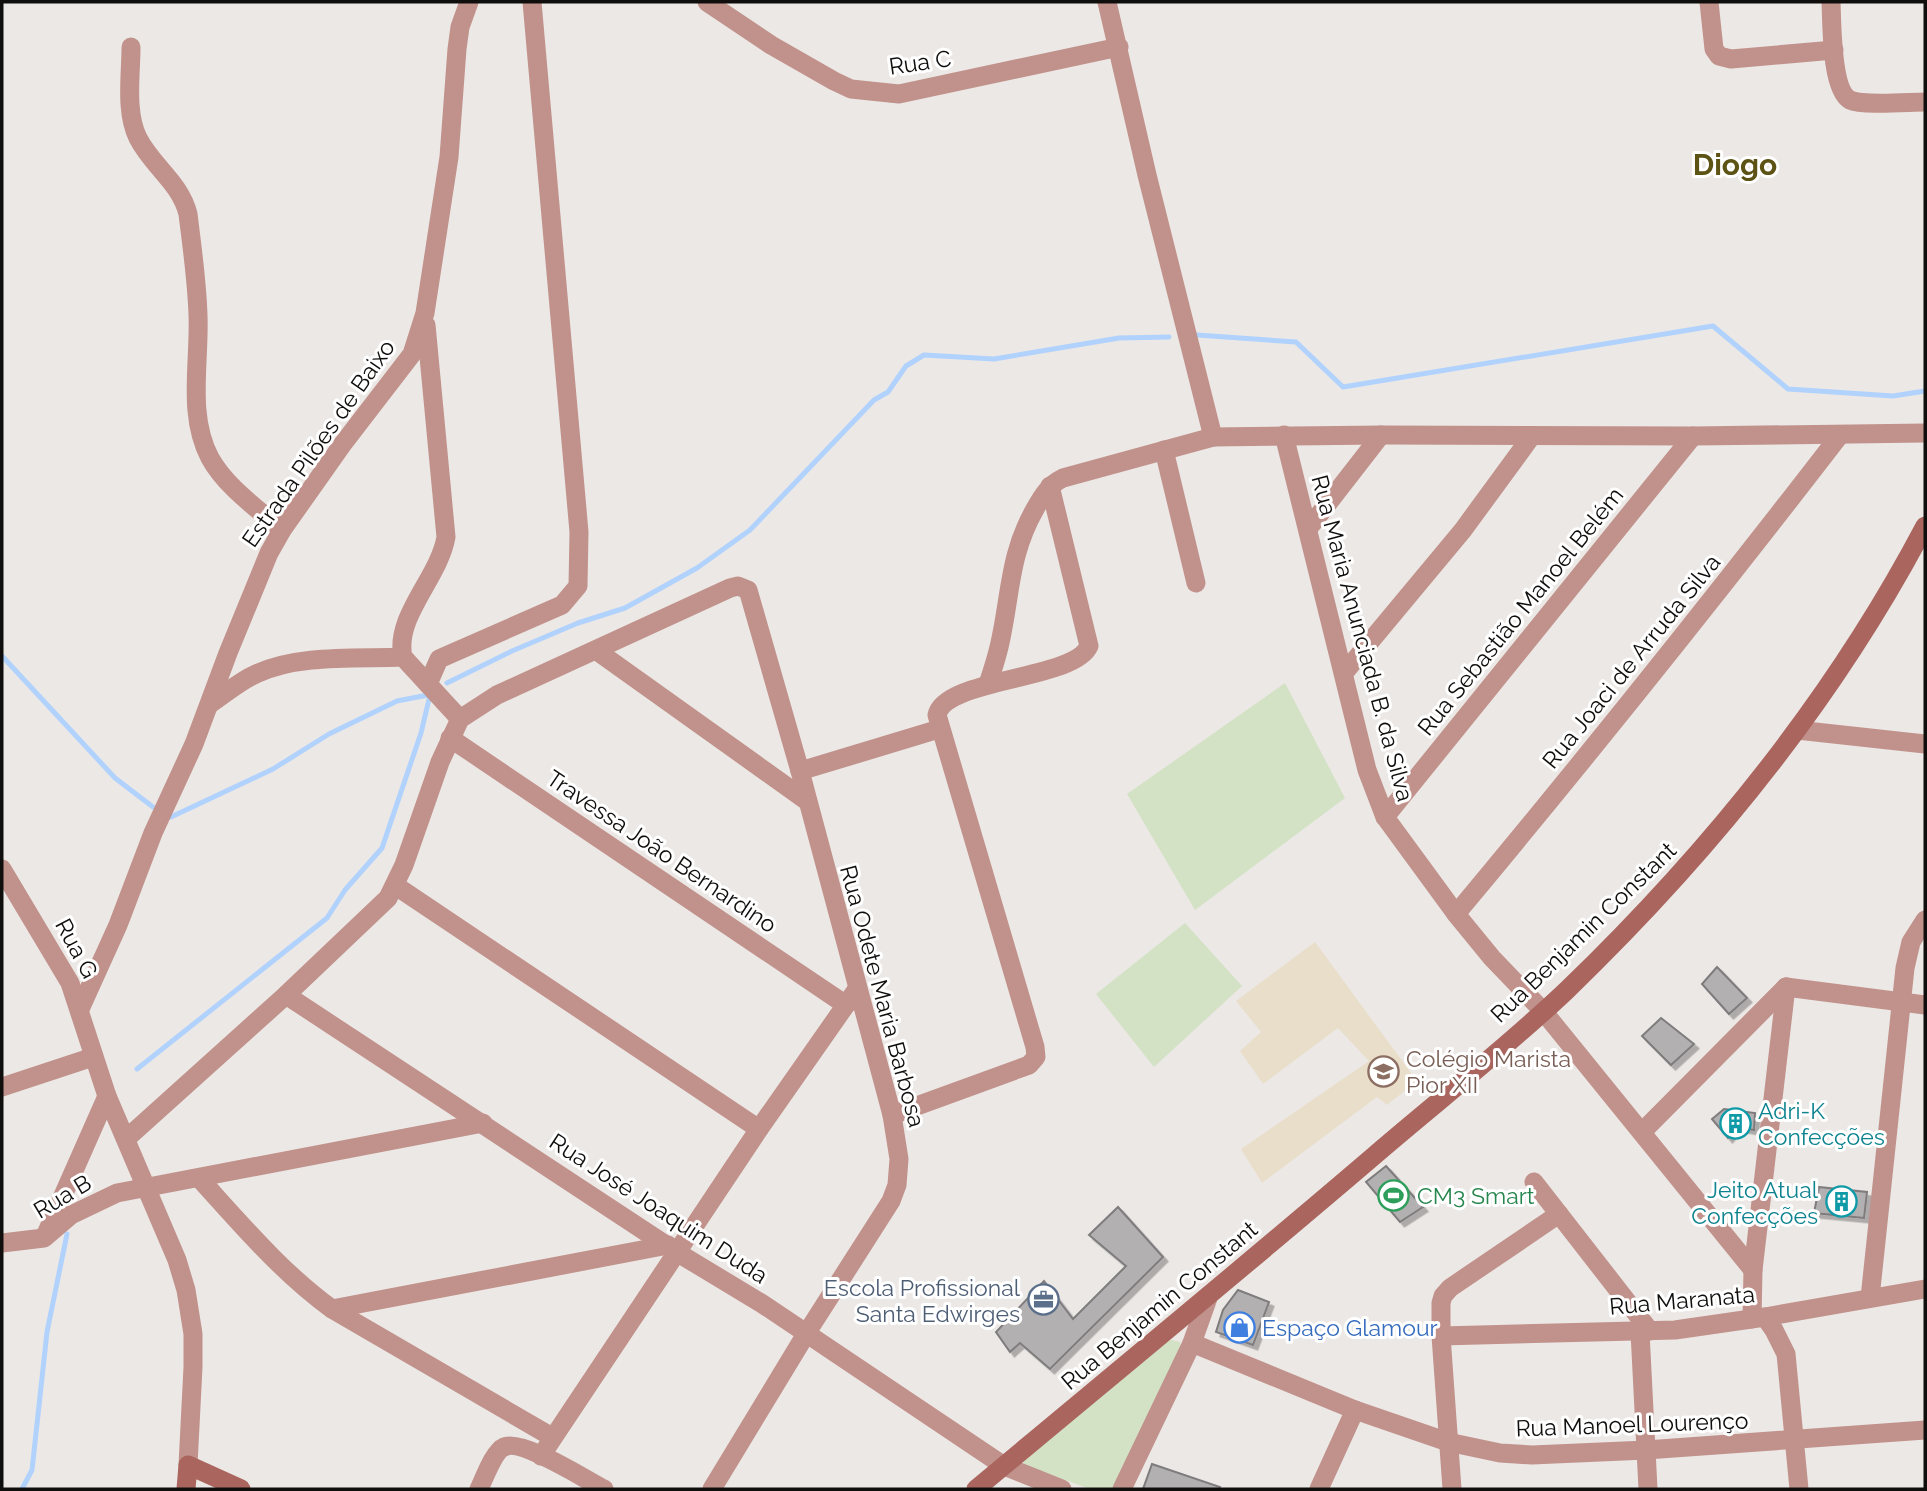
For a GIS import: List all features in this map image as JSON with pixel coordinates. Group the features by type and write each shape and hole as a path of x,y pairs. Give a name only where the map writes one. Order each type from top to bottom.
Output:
{"main road":[{"name":"Rua Benjamin Constant","path":"976,1489 1208,1298 1566,990 1696,857 1731,817 1797,730 1882,604 1925,526"},
{"path":"186,1489 188,1465 241,1489"}],"street":[{"name":"Estrada Pilões de Baixo","path":"80,1009 118,925 153,833 194,744 258,575 282,530 412,354 425,313 449,157 460,27 469,2"},
{"path":"428,684 439,659 562,605 578,586 579,532 532,2"},
{"name":"Rua C","path":"707,2 771,45 834,81 851,89 871,92 899,94 1119,47"},
{"path":"1107,2 1213,437"},
{"path":"1709,2 1714,49 1719,56 1731,59 1835,50"},
{"path":"1831,2 1839,87 1849,100 1860,103 1925,102"},
{"path":"131,47 131,115 136,135 146,152 177,187 188,214 199,318 198,418 204,442 225,480 282,530"},
{"path":"425,313 446,537 439,560 400,637 403,657 460,719"},
{"path":"988,684 1001,638 1017,547 1028,520 1049,486 1063,478 1164,450 1213,437 1284,435 1531,437 1925,433"},
{"name":"Rua Maria Anunciada B. da Silva","path":"1284,435 1367,770 1385,817 1456,914 1492,958 1543,1011 1753,1269"},
{"path":"1308,529 1381,435"},
{"name":"Rua Joaci de Arruda Silva","path":"1456,914 1731,577 1840,435"},
{"name":"Rua Sebastião Manoel Belém","path":"1385,817 1693,436"},
{"path":"1344,673 1463,530 1531,437"},
{"path":"1164,450 1196,583"},
{"path":"892,1115 1029,1065 1036,1058 937,715 941,706 988,684 1072,660 1084,653 1089,646 1049,486"},
{"name":"Rua Odete Maria Barbosa","path":"597,650 730,588 743,587 748,590 800,771 851,997 892,1115 899,1159 897,1185 891,1201 712,1489"},
{"path":"126,1139 381,905 396,886 450,738 460,719 497,695 597,650 807,800"},
{"path":"210,704 253,675 283,665 302,661 403,657"},
{"path":"800,771 939,729"},
{"path":"1797,730 1925,744"},
{"name":"Travessa João Bernardino","path":"450,738 851,997"},
{"name":"Rua G","path":"2,869 63,968 80,1009 107,1096 171,1243 186,1290 193,1367 188,1465"},
{"path":"396,886 759,1129"},
{"path":"1870,1298 1900,1002 1912,943 1925,920"},
{"path":"1786,987 1925,1005"},
{"path":"1642,1132 1786,987"},
{"path":"1786,987 1753,1269 1758,1318 1774,1330 1786,1354 1799,1489"},
{"name":"Rua José Joaquim Duda","path":"286,995 673,1249 761,1303 1004,1466 1062,1489"},
{"path":"541,1456 673,1249 851,997"},
{"path":"2,1087 93,1057"},
{"path":"44,1238 107,1096"},
{"name":"Rua B","path":"2,1243 44,1238 71,1215 102,1198 482,1124"},
{"path":"199,1178 286,1272 332,1309 552,1437"},
{"path":"1534,1182 1645,1332 1648,1489"},
{"path":"1452,1489 1441,1336 1443,1296 1450,1288 1559,1214"},
{"path":"332,1309 673,1249"},
{"name":"Rua Maranata","path":"1441,1336 1645,1332 1705,1327 1925,1289"},
{"path":"1122,1489 1192,1343 1208,1298"},
{"name":"Rua Manoel Lourenço","path":"1192,1343 1356,1410 1448,1441 1500,1453 1532,1455 1646,1450 1925,1430"},
{"path":"1319,1489 1356,1410"},
{"path":"479,1489 498,1451 505,1446 523,1447 604,1489"}],"shaded area":[{"name":"Colégio Marista Pior XII","path":"1315,942 1417,1081 1387,1105 1377,1097 1262,1183 1241,1149 1369,1061 1338,1028 1263,1084 1240,1051 1261,1032 1236,1001"}],"green space":[{"path":"1285,683 1345,798 1195,910 1127,794"},
{"path":"1185,923 1242,986 1154,1067 1096,994"},
{"path":"1166,1341 1180,1342 1181,1348 1114,1489 1090,1489 1024,1465 1023,1460"}],"building":[{"path":"1717,967 1747,998 1729,1014 1702,984"},
{"path":"1661,1018 1694,1044 1671,1065 1642,1036"},
{"name":"Adri-K Confecções","path":"1724,1109 1755,1113 1754,1130 1737,1127 1728,1138 1712,1119"},
{"name":"CM3 Smart","path":"1386,1166 1423,1207 1400,1222 1366,1182"},
{"name":"Jeito Atual Confecções","path":"1819,1187 1867,1192 1864,1218 1814,1213"},
{"name":"Escola Profissional Santa Edwirges","path":"1118,1207 1163,1257 1050,1369 1020,1343 1010,1352 996,1332 1044,1281 1073,1319 1126,1266 1089,1235"},
{"path":"1238,1290 1269,1302 1253,1345 1216,1332 1223,1310"},
{"path":"1152,1464 1220,1487 1143,1489"}],"waterway":[{"path":"1197,335 1296,342 1343,387 1713,326 1788,389 1893,396 1925,391"},
{"path":"447,683 578,623 625,608 697,568 750,530 874,400 888,392 906,366 924,355 994,359 1119,338 1169,337"},
{"path":"2,656 115,778 153,807"},
{"path":"171,817 273,769 329,734 397,701 428,695"},
{"path":"137,1069 327,918 345,890 382,848 421,733 430,695"},
{"path":"22,1489 32,1470 47,1332 67,1234"}],"place":[{"name":"Colégio Marista Pior XII","path":"1383,1071"},
{"name":"Adri-K Confecções","path":"1735,1123"},
{"name":"CM3 Smart","path":"1394,1195"},
{"name":"Jeito Atual Confecções","path":"1841,1202"},
{"name":"Escola Profissional Santa Edwirges","path":"1043,1300"},
{"name":"Espaço Glamour","path":"1239,1327"}],"district":[{"name":"Diogo","path":"1735,164"}]}
